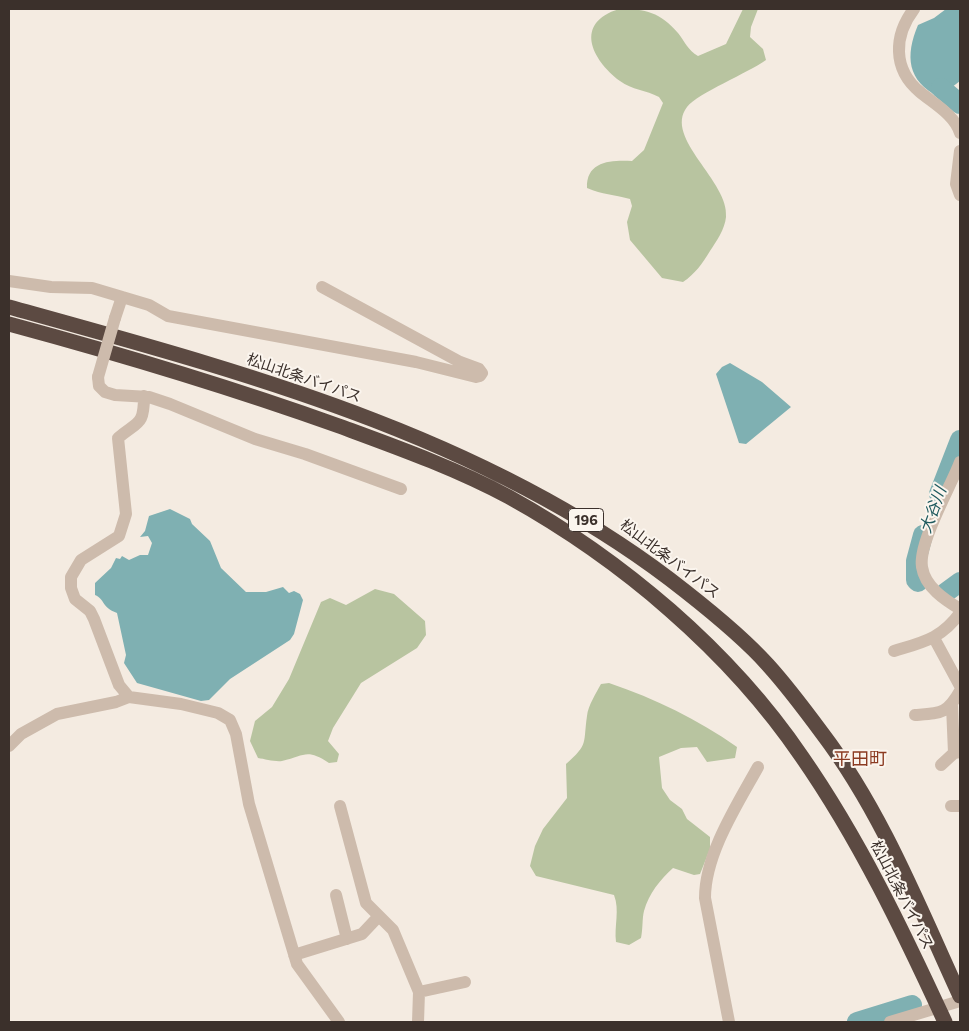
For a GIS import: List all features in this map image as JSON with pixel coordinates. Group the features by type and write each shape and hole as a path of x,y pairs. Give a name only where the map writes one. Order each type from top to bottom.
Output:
{"highway":[{"name":"松山北条バイパス","path":"9,307 181,355 378,423 513,480 580,517 648,561 711,612 767,664 824,735 870,805 960,996"},
{"name":"松山北条バイパス","path":"9,324 177,371 271,402 444,466 509,497 568,534 634,580 696,633 748,688 801,755 845,824 896,919 945,1022"}],"street":[{"path":"914,9 902,26 899,37 899,60 904,72 917,90 948,115 960,133"},
{"path":"960,150 956,184 960,195"},
{"path":"9,281 51,288 92,288 149,305 168,316 416,362 476,377 482,373 479,369 460,362 322,286"},
{"path":"122,297 98,376 99,386 105,392 115,395 144,396 195,412 255,438 314,456 401,488"},
{"path":"129,697 119,685 90,611 75,599 71,588 71,577 81,560 119,536 124,525 126,514 118,438 139,424 143,417 144,396"},
{"path":"960,462 933,524 922,560 922,569 934,590 960,609"},
{"path":"894,651 934,638 953,623 960,613"},
{"path":"934,638 960,686"},
{"path":"941,765 957,752 952,706 960,691"},
{"path":"9,746 21,734 57,714 116,702 129,697 181,704 218,713 230,720 236,734 249,804 297,964 339,1022"},
{"path":"915,716 940,712 952,706"},
{"path":"729,1022 704,898 705,880 714,854 758,767"},
{"path":"340,806 366,903 393,930 419,992 418,1022"},
{"path":"336,895 347,939"},
{"path":"294,955 362,934 378,917"},
{"path":"419,992 465,982"},
{"path":"894,1022 960,1001"}],"green space":[{"path":"619,9 645,11 659,16 678,33 689,48 698,56 726,44 743,9 758,9 751,27 750,37 763,49 766,60 693,101 687,107 682,119 684,132 690,146 718,189 724,203 726,217 720,235 704,260 695,272 683,282 662,278 630,240 627,222 632,206 630,199 587,188 588,179 595,167 608,162 632,161 644,150 663,103 659,97 620,81 601,62 595,52 592,32 596,23 605,15"},
{"path":"375,589 394,594 425,621 426,635 417,648 361,683 333,728 328,741 339,754 337,762 329,763 310,754 279,761 258,758 250,741 255,721 272,707 289,679 321,602 330,598 346,605"},
{"path":"609,683 676,711 707,727 737,747 735,758 707,762 697,747 681,748 659,757 662,788 670,800 682,809 687,819 710,837 710,849 700,874 694,875 673,868 659,882 646,904 643,914 641,938 629,945 616,942 617,906 614,895 536,876 530,866 535,846 543,829 567,798 566,764 584,743 588,712 591,704 601,684"}],"water":[{"path":"946,9 960,9 960,81 939,97 928,91 920,83 915,75 910,57 918,25 934,18"},
{"path":"730,363 762,382 791,407 746,444 739,443 716,374 722,367"},
{"path":"170,509 190,519 192,524 210,541 221,568 246,592 266,592 283,587 289,593 294,591 300,594 303,600 294,634 290,640 230,679 209,700 201,701 137,683 124,663 126,655 117,613 108,608 95,595 95,583 111,568 116,558 120,559 122,556 129,560 140,555 148,555 152,543 148,536 140,537 145,531 149,516"}],"waterway":[{"name":"大谷川","path":"941,88 960,104"},
{"name":"大谷川","path":"939,494 960,440"},
{"name":"大谷川","path":"918,582 916,580 916,561 923,535"},
{"name":"大谷川","path":"945,593 960,582"},
{"name":"大谷川","path":"857,1022 912,1005"}],"district":[{"name":"平田町","path":"860,759"}]}
